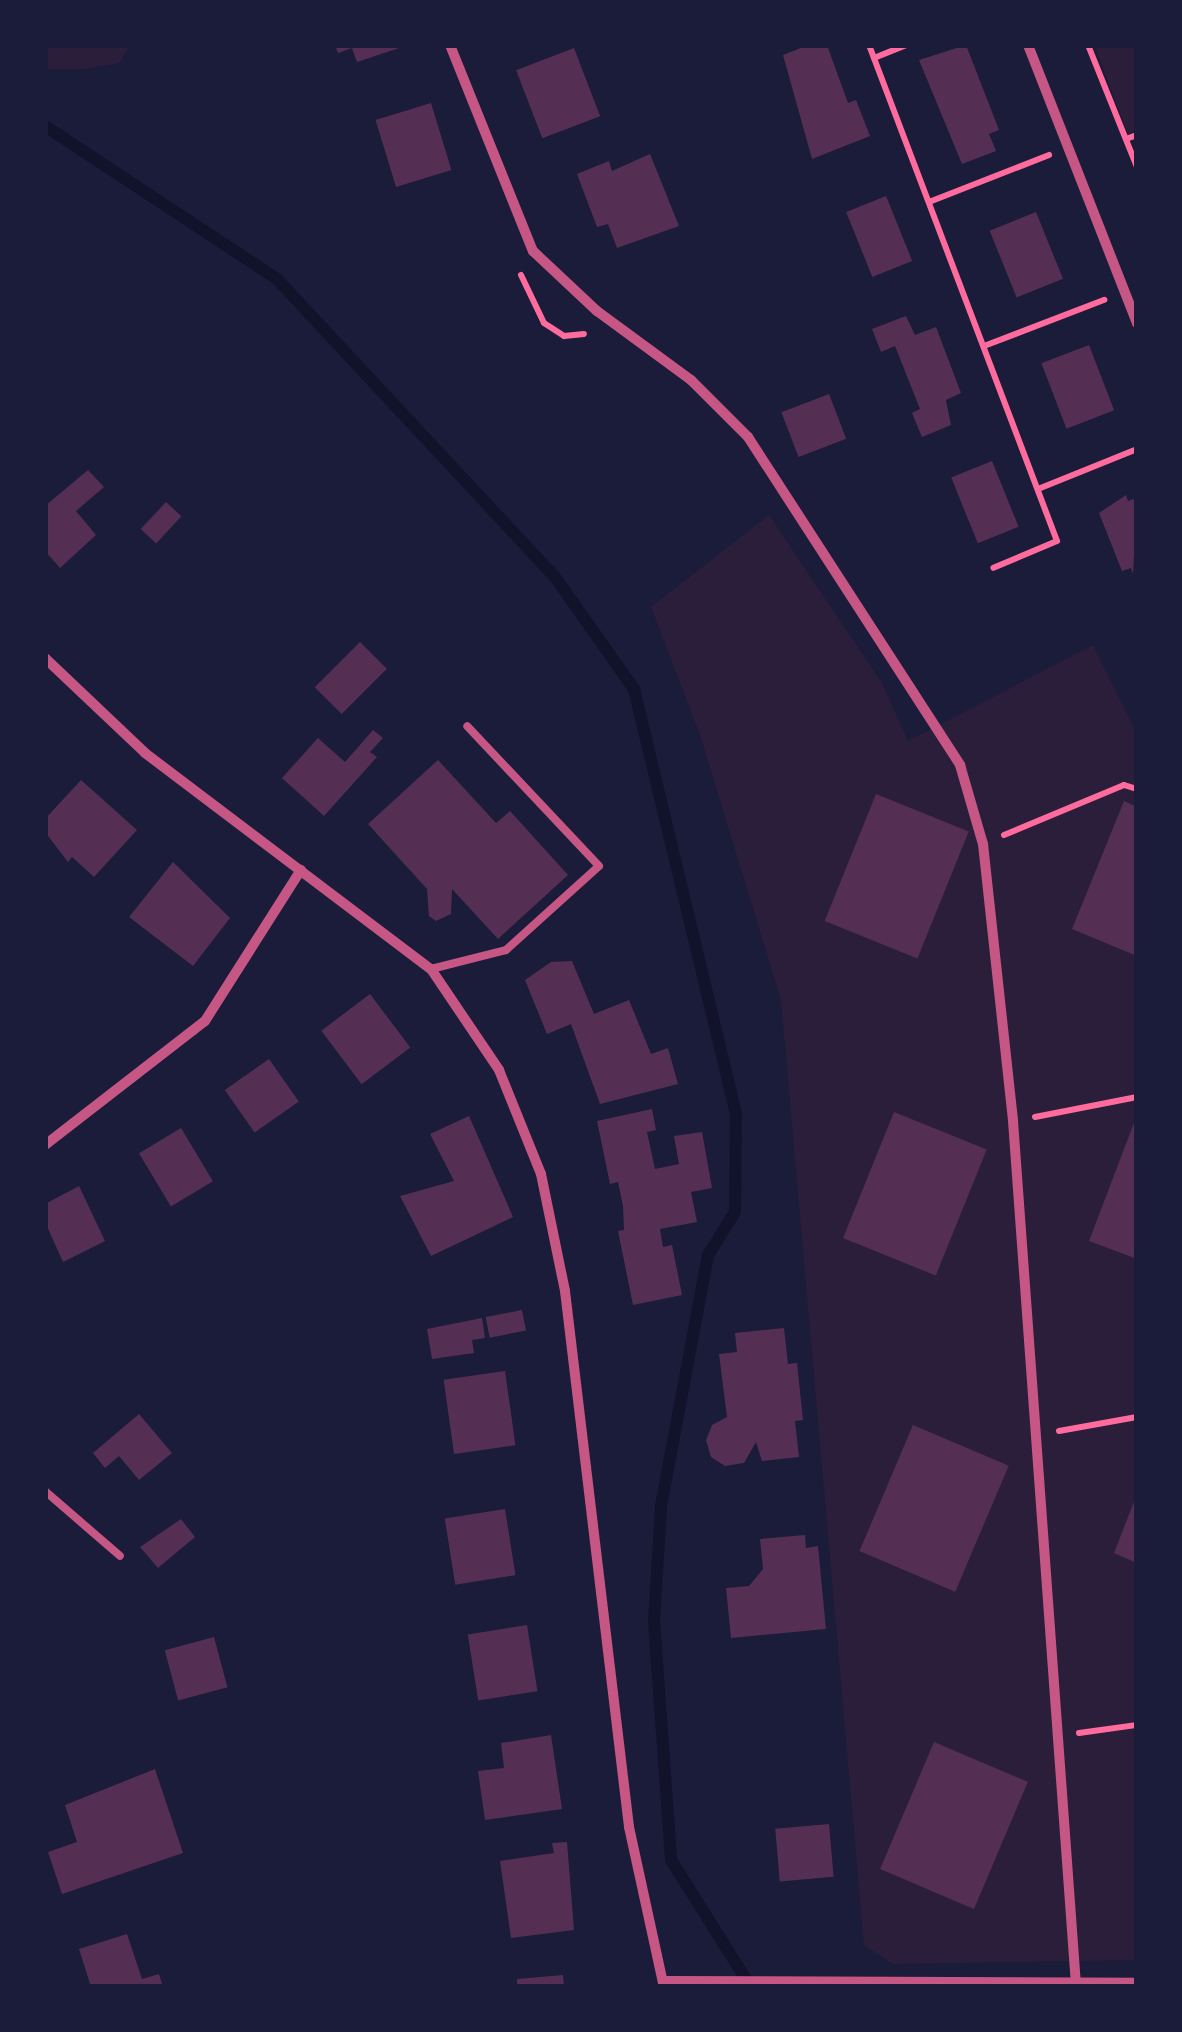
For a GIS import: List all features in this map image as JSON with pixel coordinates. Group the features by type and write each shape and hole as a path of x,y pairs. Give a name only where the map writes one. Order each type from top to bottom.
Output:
{"street":[{"path":"450,45 534,251 597,310 691,380 748,436 960,765 982,844 1013,1121 1076,1985"},
{"path":"1028,45 1137,323"},
{"path":"45,658 145,753 430,969 500,1070 541,1174 565,1290 628,1827 664,1984 1137,1983"},
{"path":"45,1145 205,1021 301,870"}],"lane":[{"path":"430,969 506,950 599,866 467,726"},
{"path":"45,1490 120,1556"}],"path":[{"path":"869,45 1057,541 994,568"},
{"path":"874,58 906,45"},
{"path":"1088,45 1137,168"},
{"path":"1126,140 1137,135"},
{"path":"929,202 1036,160"},
{"path":"984,346 1096,303"},
{"path":"1038,488 1137,449"},
{"path":"982,844 1124,785 1137,789"},
{"path":"1013,1121 1137,1097"},
{"path":"1035,1436 1137,1418"},
{"path":"1056,1736 1137,1725"}],"shaded area":[{"path":"45,45 130,45 120,63 84,69 45,69"},
{"path":"1094,45 1137,45 1137,130 1128,134"},
{"path":"769,515 882,683 908,741 1093,645 1137,734 1137,1960 893,1964 864,1945 781,1000 700,735 651,607"}],"building":[{"path":"335,45 405,46 357,62 352,48 338,53"},
{"path":"808,45 827,45 848,103 856,100 870,136 812,159 783,55"},
{"path":"966,45 999,130 989,134 996,151 962,164 919,60"},
{"path":"574,48 600,116 542,138 516,70"},
{"path":"431,103 451,170 396,187 376,120"},
{"path":"650,154 679,226 617,248 608,224 597,227 577,174 609,161 612,171"},
{"path":"886,196 912,261 872,277 846,212"},
{"path":"1036,212 1063,279 1017,297 990,231"},
{"path":"906,316 915,335 936,327 961,393 946,400 951,425 922,437 912,413 920,409 895,346 881,352 872,329"},
{"path":"1089,345 1114,410 1066,429 1041,363"},
{"path":"829,394 846,439 799,457 781,412"},
{"path":"992,461 1019,527 978,543 951,477"},
{"path":"88,470 104,487 76,511 96,535 60,568 45,551 45,506"},
{"path":"1126,495 1128,501 1137,498 1133,574 1131,568 1122,571 1099,513"},
{"path":"166,502 181,516 156,543 141,529"},
{"path":"360,642 387,669 342,714 315,687"},
{"path":"373,730 383,738 370,752 377,757 324,816 282,778 318,738 345,762"},
{"path":"438,760 496,823 510,811 568,875 498,939 452,889 451,914 436,921 429,916 427,889 368,824"},
{"path":"81,780 137,830 94,877 72,857 68,862 45,832 45,819"},
{"path":"876,794 969,831 917,958 825,921"},
{"path":"1124,801 1137,807 1137,956 1072,929"},
{"path":"173,862 230,918 193,966 129,917"},
{"path":"572,961 594,1014 629,1000 651,1054 668,1048 678,1084 600,1104 571,1024 547,1034 525,980 551,962"},
{"path":"370,994 410,1048 362,1084 321,1031"},
{"path":"269,1059 299,1102 255,1133 225,1090"},
{"path":"652,1109 656,1130 647,1132 655,1169 679,1164 674,1136 702,1132 712,1188 691,1192 697,1222 660,1229 663,1247 672,1245 682,1295 633,1305 618,1231 624,1230 623,1206 618,1182 610,1184 597,1121"},
{"path":"894,1112 987,1149 936,1276 843,1238"},
{"path":"1137,1115 1137,1259 1089,1241"},
{"path":"469,1116 513,1217 431,1256 400,1196 454,1181 430,1134"},
{"path":"181,1128 213,1181 171,1206 139,1153"},
{"path":"79,1186 105,1241 63,1262 45,1222 45,1204"},
{"path":"522,1310 526,1331 490,1338 486,1317"},
{"path":"482,1318 485,1338 472,1340 474,1353 432,1359 427,1329"},
{"path":"784,1328 788,1364 797,1363 803,1420 795,1421 799,1457 762,1461 756,1442 744,1463 725,1466 711,1457 706,1440 712,1425 727,1417 719,1354 737,1352 735,1333"},
{"path":"505,1371 515,1445 454,1454 444,1380"},
{"path":"139,1414 172,1453 139,1480 119,1456 105,1468 93,1453"},
{"path":"913,1425 1009,1466 955,1592 859,1551"},
{"path":"1137,1494 1137,1563 1114,1553"},
{"path":"505,1509 515,1575 455,1585 445,1519"},
{"path":"181,1519 195,1537 158,1568 140,1547"},
{"path":"805,1535 806,1548 818,1546 826,1629 731,1638 726,1588 749,1586 763,1569 760,1539"},
{"path":"527,1625 537,1691 478,1701 468,1634"},
{"path":"214,1637 227,1687 178,1700 165,1650"},
{"path":"551,1735 562,1809 485,1820 478,1771 504,1768 501,1743"},
{"path":"934,1742 1028,1782 974,1909 880,1869"},
{"path":"155,1769 183,1853 62,1894 48,1852 77,1842 65,1805"},
{"path":"829,1824 834,1877 780,1882 775,1829"},
{"path":"567,1842 574,1930 511,1938 500,1861 554,1853 552,1843"},
{"path":"127,1934 142,1979 159,1974 163,1987 91,1987 79,1949"},
{"path":"563,1975 564,1987 517,1987 517,1979"}],"waterway":[{"path":"45,126 277,279 555,577 634,689 736,1115 735,1212 708,1255 661,1507 654,1621 671,1860 751,1987"}]}
